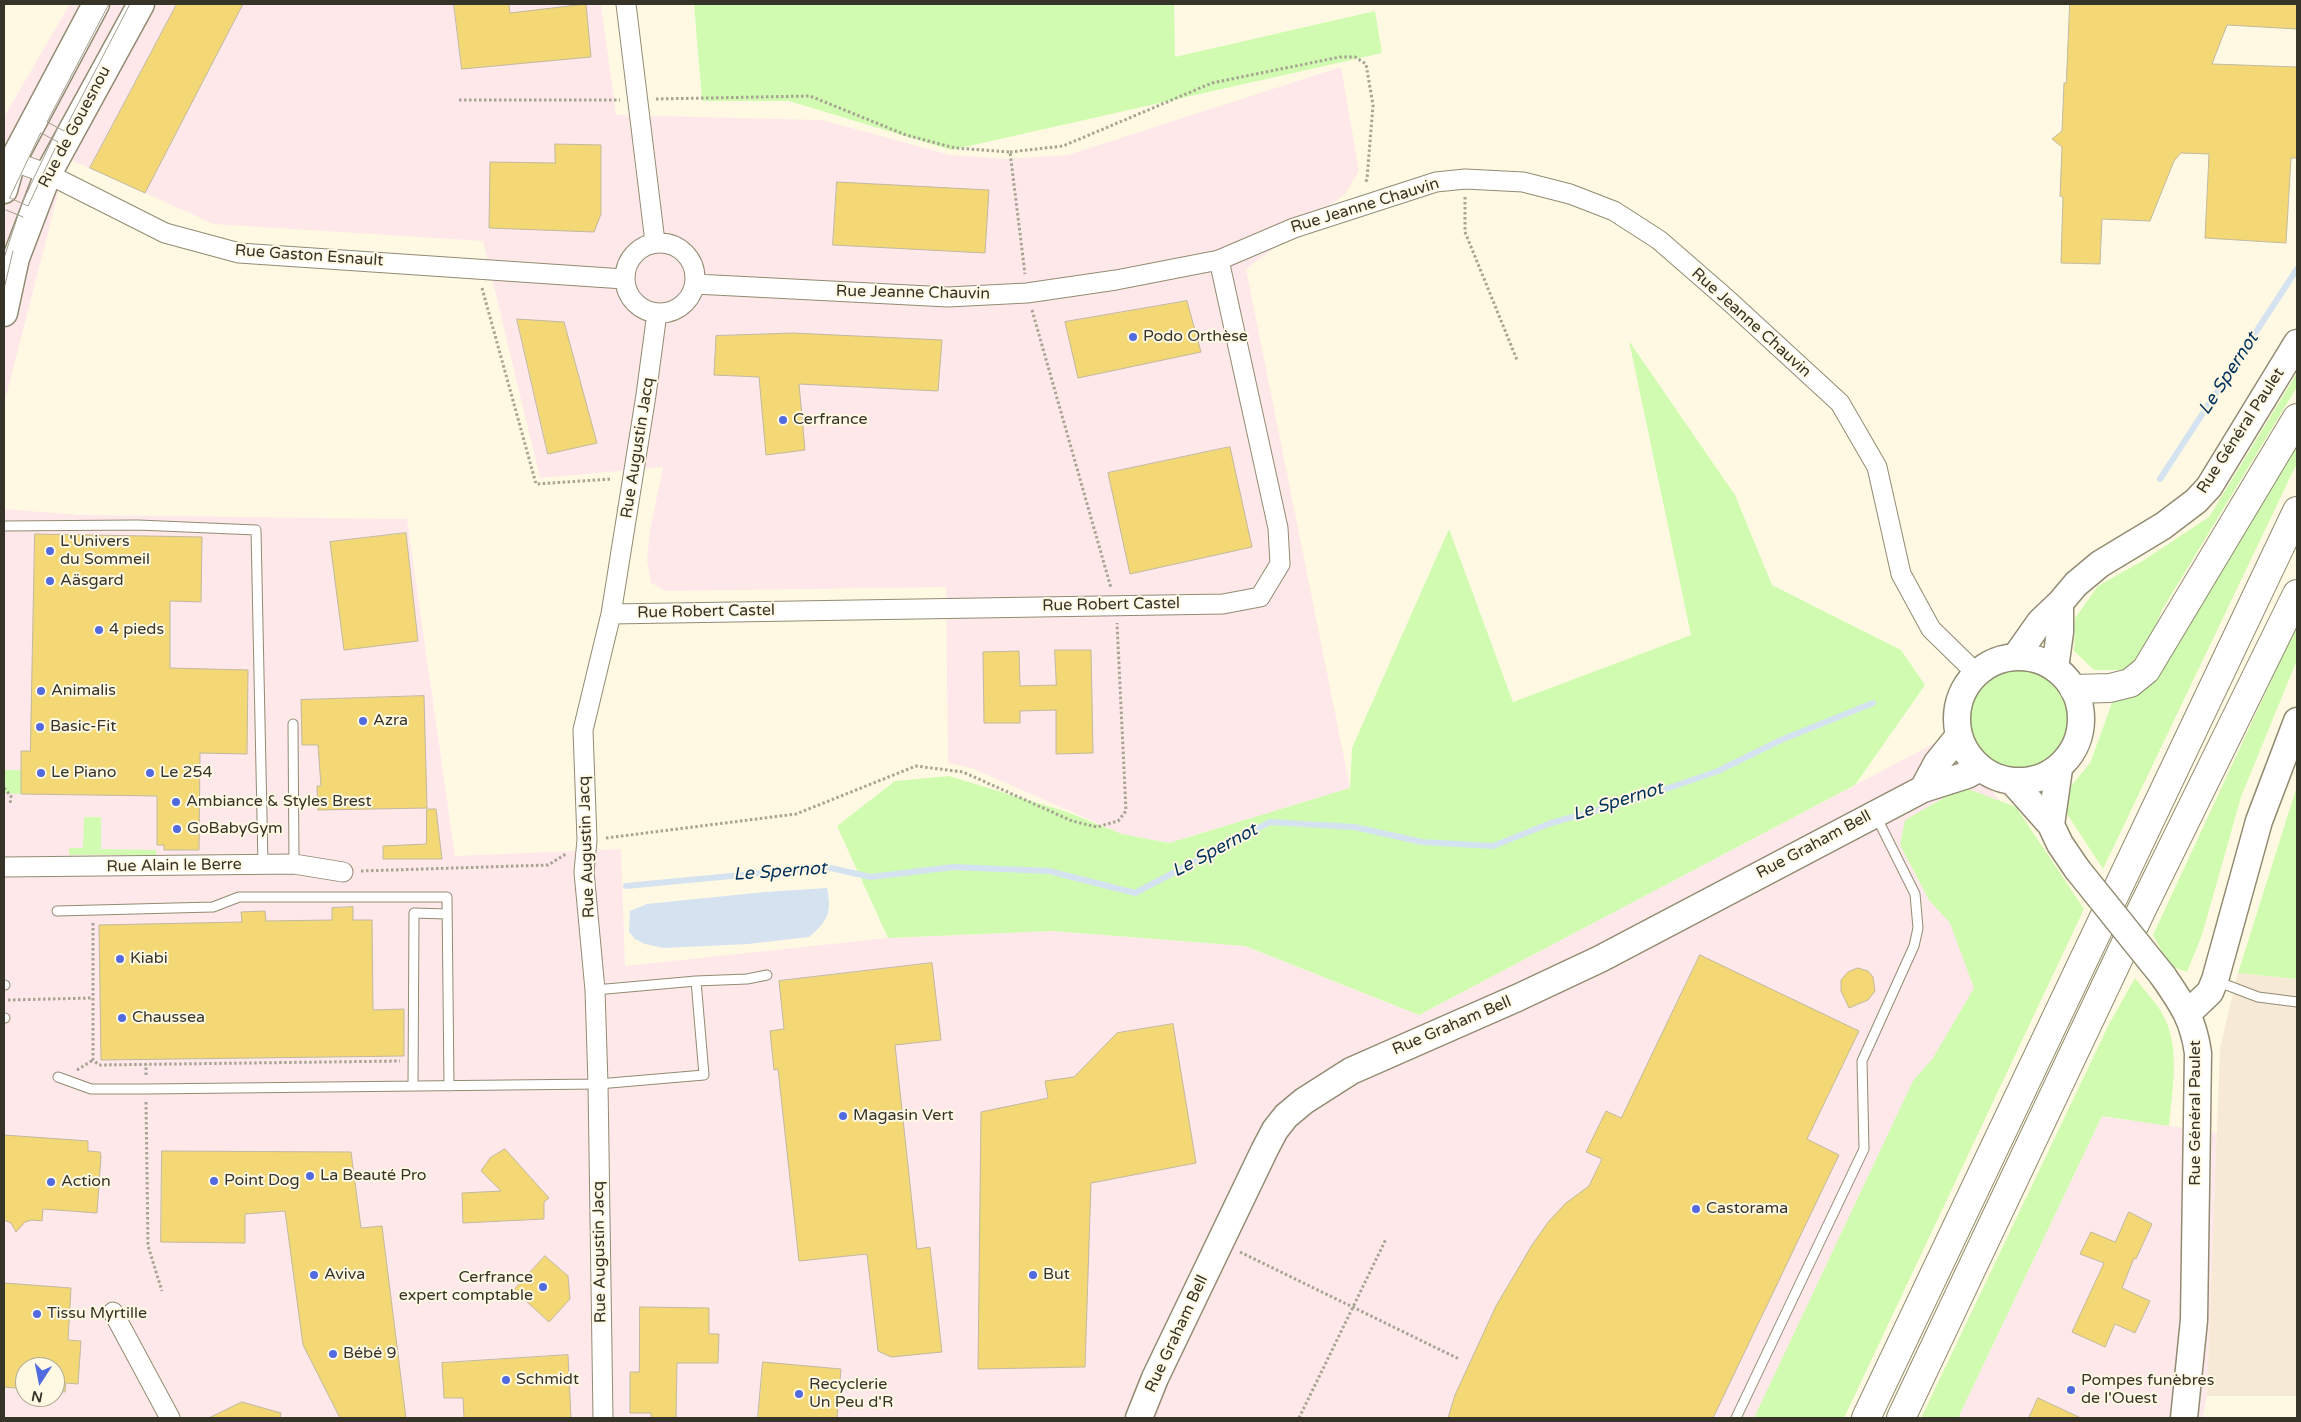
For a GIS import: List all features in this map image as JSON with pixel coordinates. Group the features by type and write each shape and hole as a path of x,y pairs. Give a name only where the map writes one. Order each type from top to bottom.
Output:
{"highway":[{"path":"2074,689 2110,688 2130,682 2146,670 2297,418"},
{"path":"1866,1418 2297,511"},
{"path":"1902,1418 2142,909 2297,594"}],"street":[{"path":"4,190 8,160 96,4"},
{"name":"Rue de Gouesnou","path":"4,313 16,258 48,174 141,4"},
{"path":"626,4 655,242"},
{"name":"Rue Gaston Esnault","path":"8,160 48,174 165,233 239,253 624,279"},
{"name":"Rue Jeanne Chauvin","path":"695,284 939,297 1027,293 1116,280 1219,260 1294,228 1436,182 1465,179 1523,182 1570,194 1614,211 1659,240 1728,300 1840,404 1878,467 1901,574 1931,629 1976,673"},
{"path":"655,242 671,244 685,253 694,267 695,284 690,296 681,306 670,312 656,313 644,310 634,302 627,291 624,279 626,266 632,255 642,247 655,242"},
{"name":"Rue Robert Castel","path":"612,614 1223,604 1260,596 1280,564 1278,528 1219,260"},
{"name":"Rue Augustin Jacq","path":"603,1418 598,1084 595,990 584,872 587,840 583,730 612,614 646,395 656,313"},
{"name":"Rue Général Paulet","path":"2016,656 2040,622 2076,584 2100,564 2163,526 2196,502 2209,487 2297,343"},
{"path":"2055,668 2060,632 2060,603"},
{"path":"2051,825 2059,769 2074,748 2079,733 2081,718 2079,703 2074,689 2055,668 2036,658 2016,656 1997,660 1976,673 1967,682 1959,700 1956,718 1958,737 1967,754 1980,768 1995,776 2012,781 2027,781 2059,769"},
{"path":"2188,1013 2210,992 2215,980 2258,821 2297,721"},
{"path":"1923,789 1937,763 1958,737"},
{"name":"Rue Graham Bell","path":"1139,1418 1220,1242 1275,1130 1292,1111 1328,1084 1351,1071 1517,998 1600,959 1874,813 1923,789 1967,775 1980,768"},
{"name":"Rue Général Paulet","path":"2012,781 2051,825 2060,844 2077,868 2163,976 2188,1013 2195,1032 2198,1053 2194,1320 2184,1418"},
{"name":"Rue Alain le Berre","path":"4,867 294,864 343,872"},
{"path":"113,1312 170,1418"}],"lane":[{"path":"4,526 138,526 256,530 263,865"},
{"path":"293,724 294,864"},
{"path":"1736,1418 1864,1149 1862,1061 1914,946 1918,928 1915,894 1874,813"},
{"path":"58,911 213,907 239,897 447,897 449,1086"},
{"path":"414,1086 414,913 447,914"},
{"path":"595,990 696,981 747,979 767,975"},
{"path":"2215,980 2258,997 2297,1002"},
{"path":"58,1077 91,1089 598,1084 704,1075 696,981"}],"path":[{"path":"459,100 810,96 906,135 954,148 1010,152 1063,146 1212,83 1340,57 1355,56 1366,64 1373,104 1367,179 1354,207"},
{"path":"343,872 548,865 587,840 796,814 916,766 963,772 1072,821 1097,827 1118,821 1126,811 1116,605 1027,293 1010,152"},
{"path":"1465,179 1465,232 1517,360"},
{"path":"476,268 536,484 612,479"},
{"path":"4,788 11,796 10,805"},
{"path":"96,910 96,919 91,924 93,1060 99,1065 413,1061"},
{"path":"4,1001 92,998"},
{"path":"146,1116 148,1246 162,1291"},
{"path":"1299,1418 1386,1239"},
{"path":"1220,1242 1460,1360"}],"shaded area":[{"path":"70,4 601,4 616,115 822,120 950,155 1006,159 1068,155 1341,67 1359,171 1345,194 1246,269 1350,788 1169,843 1122,834 972,768 948,763 946,587 666,591 651,583 647,561 650,530 663,467 540,478 483,241 214,224 67,158 4,405 4,117"},
{"path":"4,509 78,515 407,519 455,856 621,849 625,966 888,938 1052,931 1245,946 1419,1015 1950,735 2062,882 1816,1418 4,1418"},
{"path":"2238,973 2297,979 2297,1396 2207,1396 2220,1048"},
{"path":"2102,1116 2217,1133 2207,1396 2202,1418 1958,1418"}],"green space":[{"path":"694,4 1174,4 1175,57 1375,11 1382,53 951,150 789,101 702,101"},
{"path":"1629,341 1735,495 1772,585 1901,650 1925,685 1855,785 1419,1015 1245,946 1052,931 888,938 837,826 895,781 949,776 1067,812 1122,834 1169,843 1350,788 1352,748 1449,529 1513,702 1691,635"},
{"path":"2297,373 2297,387 2162,610 2143,657 2130,670 2094,670 2074,651 2075,618 2098,586 2144,560 2209,517"},
{"path":"2297,428 2297,463 2103,869 2067,814 2071,786 2090,763 2115,695"},
{"path":"2297,625 2297,660 2241,797 2202,935 2187,972 2170,966 2153,935"},
{"path":"2018,666 2037,670 2054,681 2065,698 2069,717 2065,736 2054,753 2037,764 2018,768 1999,764 1982,753 1971,736 1967,717 1971,698 1982,681 1999,670"},
{"path":"4,770 21,770 21,794 4,793"},
{"path":"2297,786 2297,979 2238,973"},
{"path":"1963,787 2016,807 2084,909 1844,1418 1754,1418 1913,1081 1933,1058 1974,988 1950,923 1929,900 1900,845 1905,820"},
{"path":"84,817 101,817 101,849 156,850 156,855 69,855 69,848 83,848"},
{"path":"2135,978 2163,1015 2172,1041 2174,1069 2169,1126 2102,1116 1958,1418 1921,1418 2109,1024"}],"water":[{"path":"827,888 829,910 827,916 821,926 809,937 748,944 664,948 645,944 635,939 629,932 630,911 647,904 765,892"}],"building":[{"path":"177,4 243,4 145,193 90,168"},
{"path":"454,4 509,4 510,13 586,4 591,57 462,69"},
{"path":"2070,4 2297,4 2297,29 2227,25 2212,64 2297,67 2297,158 2291,158 2286,243 2205,238 2209,154 2181,153 2174,161 2150,221 2102,219 2100,264 2061,263 2063,197 2060,196 2062,147 2052,139 2062,131"},
{"path":"555,144 601,145 601,214 594,232 489,228 490,162 555,163"},
{"path":"837,182 989,190 985,253 833,245"},
{"name":"Podo Orthèse","path":"1187,301 1201,352 1078,378 1065,322"},
{"path":"517,319 564,322 597,443 548,454"},
{"name":"Cerfrance","path":"793,333 942,340 938,391 799,384 805,450 766,455 759,377 714,375 716,336"},
{"path":"1230,447 1252,547 1130,574 1108,473"},
{"path":"406,533 418,641 344,650 330,542"},
{"path":"35,534 202,537 201,602 170,601 170,668 248,670 247,754 200,753 199,850 164,850 164,845 157,845 157,796 21,794 21,751 30,751"},
{"path":"1055,650 1091,650 1093,753 1056,754 1056,710 1020,711 1020,723 984,723 983,652 1019,651 1020,686 1056,685"},
{"path":"424,696 427,808 318,810 317,786 321,786 318,745 302,745 301,700"},
{"path":"427,809 436,809 442,859 383,859 383,846 426,844"},
{"path":"353,907 353,920 372,920 373,1010 404,1009 404,1056 101,1060 99,925 242,922 241,912 265,911 266,921 332,920 332,908"},
{"name":"Castorama","path":"1700,955 1859,1031 1807,1139 1839,1155 1713,1418 1448,1418 1455,1395 1496,1306 1532,1245 1549,1221 1566,1203 1589,1186 1602,1159 1586,1152 1606,1111 1621,1118"},
{"name":"Magasin Vert","path":"932,963 941,1040 895,1045 917,1249 930,1247 942,1352 891,1357 878,1351 867,1254 799,1261 778,1069 774,1070 770,1031 784,1029 779,981"},
{"path":"1858,968 1868,971 1873,977 1875,991 1868,1000 1849,1008 1841,991 1841,980 1848,972"},
{"name":"But","path":"1173,1024 1196,1163 1091,1183 1085,1367 978,1369 981,1112 1048,1098 1045,1081 1074,1077 1117,1033"},
{"name":"Action","path":"4,1135 88,1141 88,1151 100,1152 101,1156 97,1213 43,1209 42,1221 32,1220 25,1222 16,1232 11,1223 4,1220"},
{"path":"505,1149 549,1198 544,1202 544,1219 463,1223 462,1193 501,1191 481,1171 490,1158"},
{"path":"162,1151 351,1152 361,1228 382,1226 406,1418 340,1418 303,1345 285,1211 245,1214 245,1243 161,1242"},
{"path":"2129,1212 2152,1224 2136,1259 2134,1258 2122,1288 2150,1301 2135,1333 2115,1324 2105,1347 2072,1332 2104,1263 2080,1254 2091,1232 2115,1242"},
{"name":"Cerfrance expert comptable","path":"545,1256 568,1276 570,1299 549,1322 514,1290"},
{"name":"Tissu Myrtille","path":"4,1283 71,1288 68,1340 81,1341 78,1384 66,1383 65,1392 65,1357 15,1357 15,1388 4,1387"},
{"path":"640,1307 709,1308 709,1334 719,1334 718,1363 677,1363 676,1418 651,1418 651,1413 630,1413 630,1372 639,1372"},
{"name":"Schmidt","path":"568,1355 571,1418 464,1418 463,1398 444,1398 442,1363"},
{"name":"Recyclerie Un Peu d'R","path":"763,1362 841,1369 837,1418 758,1418"},
{"path":"2038,1398 2081,1418 2029,1418"},
{"path":"242,1402 281,1413 280,1418 209,1418"}],"waterway":[{"name":"Le Spernot","path":"2160,479 2297,269"},
{"name":"Le Spernot","path":"626,886 826,867 871,877 953,867 1049,871 1135,893 1270,822 1354,827 1422,842 1493,846 1551,823 1631,801 1718,771 1781,740 1873,703"}],"tram line":[{"path":"109,4 47,122 64,131 130,4"},
{"path":"4,258 22,203 61,121"},
{"path":"41,133 58,142 28,206 10,198 41,133"},
{"path":"6,210 23,217"},
{"path":"4,289 13,251"}],"place":[{"name":"Podo Orthèse","path":"1133,337"},
{"name":"Cerfrance","path":"783,420"},
{"name":"L'Univers du Sommeil","path":"50,551"},
{"name":"Aäsgard","path":"50,581"},
{"name":"4 pieds","path":"99,630"},
{"name":"Animalis","path":"41,691"},
{"name":"Azra","path":"363,721"},
{"name":"Basic-Fit","path":"40,727"},
{"name":"Le Piano","path":"41,773"},
{"name":"Le 254","path":"150,773"},
{"name":"Ambiance & Styles Brest","path":"176,802"},
{"name":"GoBabyGym","path":"177,829"},
{"name":"Kiabi","path":"120,959"},
{"name":"Chaussea","path":"122,1018"},
{"name":"Magasin Vert","path":"843,1116"},
{"name":"La Beauté Pro","path":"310,1176"},
{"name":"Point Dog","path":"214,1181"},
{"name":"Action","path":"51,1182"},
{"name":"Castorama","path":"1696,1209"},
{"name":"Aviva","path":"314,1275"},
{"name":"But","path":"1033,1275"},
{"name":"Cerfrance expert comptable","path":"543,1287"},
{"name":"Tissu Myrtille","path":"37,1314"},
{"name":"Bébé 9","path":"333,1354"},
{"name":"Schmidt","path":"506,1380"},
{"name":"Pompes funèbres de l'Ouest","path":"2071,1390"},
{"name":"Recyclerie Un Peu d'R","path":"799,1394"}]}
